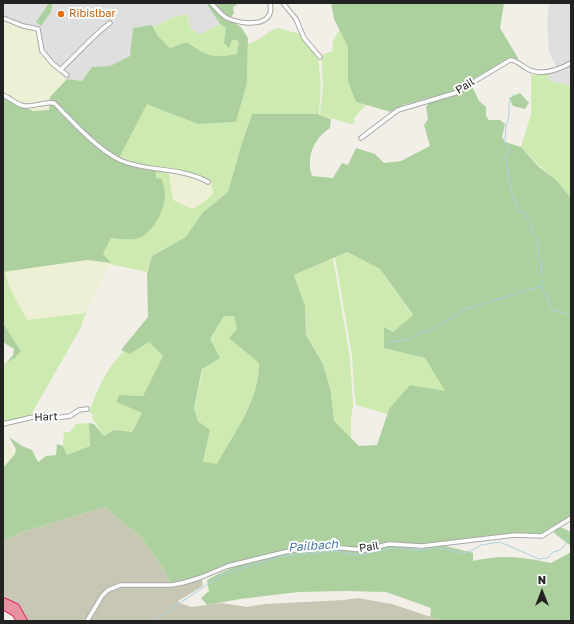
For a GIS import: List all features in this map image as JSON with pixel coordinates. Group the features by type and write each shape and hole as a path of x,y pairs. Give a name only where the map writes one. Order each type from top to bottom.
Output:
{"highway":[{"path":"3,601 16,607 24,621"},
{"path":"3,606 15,612 20,621"}],"street":[{"path":"211,3 222,15 236,22 250,23 264,21 269,18 271,14 270,3"},
{"path":"283,3 296,19 304,38 320,57"},
{"path":"3,18 23,26 38,29 42,51 53,64 67,75"},
{"path":"61,69 79,53 100,30 110,23"},
{"name":"Pail","path":"362,138 398,110 455,93 510,60 537,72 555,70 571,63"},
{"path":"3,95 20,105 36,106 48,102 54,103 109,154 122,161 141,168 159,168 201,178 208,182"},
{"name":"Hart","path":"3,424 42,415 54,418 70,416 79,410 87,409"},
{"name":"Pail","path":"87,621 102,596 108,590 121,585 182,583 199,578 228,566 293,550 330,547 364,550 389,544 422,546 515,535 542,536 571,518"}],"shaded area":[{"path":"3,3 49,3 36,22 41,25 51,12 53,3 206,3 220,24 199,35 189,26 188,14 174,17 153,27 152,25 130,56 110,66 92,67 82,81 67,79 49,62 40,47 36,31 3,19"},
{"path":"549,3 571,3 571,86 550,81 548,73 557,68 549,52 547,21"},
{"path":"3,19 14,25 36,31 39,37 41,50 49,62 67,79 50,97 50,110 33,111 3,97"},
{"path":"167,169 200,177 211,182 213,192 207,200 193,209 173,200"},
{"path":"87,260 111,263 86,313 27,320 9,286 5,271"},
{"path":"3,438 15,454 3,468"},
{"path":"105,507 142,538 165,571 171,586 202,579 203,586 178,601 179,603 192,607 222,603 247,607 265,604 358,598 392,604 443,621 27,621 17,603 3,598 3,541 22,532"}],"green space":[{"path":"49,3 53,3 51,12 41,26 36,22"},
{"path":"206,3 240,3 233,7 234,13 229,20 241,27 248,38 247,83 236,122 198,124 147,104 118,160 140,169 156,170 156,178 162,179 165,193 164,203 160,215 153,227 144,235 136,239 129,240 111,238 103,254 111,263 87,260 3,272 3,97 33,111 49,110 50,97 67,79 82,81 92,67 110,66 130,56 133,28 152,25 158,36 170,48 187,42 200,51 210,55 222,56 237,54 239,43 237,40 232,40 229,48 224,43 226,28 220,24"},
{"path":"331,3 504,3 500,28 518,58 517,60 511,57 452,92 403,105 391,112 356,102 348,82 348,47 334,19"},
{"path":"188,14 189,26 199,35 220,24 227,28 225,36 237,40 239,43 238,54 222,56 211,55 200,51 187,42 170,48 158,36 153,27 174,17"},
{"path":"278,28 300,34 306,44 318,56 321,84 319,115 252,114 228,192 203,212 186,237 152,256 147,272 110,264 103,254 111,238 128,240 156,178 156,170 140,169 118,160 147,103 198,124 236,122 247,83 248,44","holes":["168,169 200,177 211,182 213,193 207,200 192,209 173,200"]},
{"path":"339,30 348,47 348,82 356,102 366,105 354,118 355,123 351,124 321,115 320,113 323,85 321,55 332,51 333,41"},
{"path":"548,73 550,81 571,86 571,198 521,147 531,114 531,75"},
{"path":"471,84 479,101 486,107 486,116 489,120 500,120 505,124 502,137 505,142 521,147 539,167 556,180 571,198 571,518 547,535 515,535 422,546 393,544 364,550 338,548 304,549 238,564 207,575 171,585 165,571 142,538 105,507 22,532 3,541 3,468 15,454 16,449 9,437 22,446 32,450 38,462 46,456 56,455 57,444 63,446 67,455 90,446 89,423 94,424 104,436 114,430 132,432 142,413 116,402 119,395 143,396 163,356 149,342 130,354 121,350 148,317 147,274 152,256 186,237 203,212 228,192 252,114 317,114 331,119 330,128 324,132 312,149 310,169 312,176 333,178 342,163 348,165 356,148 375,154 384,163 401,161 430,146 424,125 428,119 426,107 432,99 453,95","holes":["347,252 380,269 413,315 393,332 384,327 384,348 425,358 445,391 410,385 389,409 377,445 359,446 334,421 331,392 323,364 306,335 305,306 294,275","224,316 234,316 237,329 229,338 259,363 258,377 250,403 238,428 217,464 203,462 210,430 198,421 194,408 202,369 220,358 210,339"]},
{"path":"520,93 529,103 525,109 513,106 509,98"},
{"path":"347,252 380,269 413,316 393,332 384,328 384,348 425,358 446,391 389,409 387,414 356,405 352,355 335,257"},
{"path":"333,258 350,358 353,406 351,418 351,438 334,421 331,392 323,364 306,335 305,306 294,275"},
{"path":"5,271 9,286 27,320 86,313 80,329 29,417 3,423 3,365 21,351 3,323 3,272"},
{"path":"224,316 234,316 237,329 229,338 259,363 255,390 245,416 217,465 203,462 210,431 198,421 194,408 210,339"},
{"path":"3,323 21,351 15,358 7,362 13,355 14,349 3,342"},
{"path":"149,342 163,356 143,396 119,395 116,402 142,413 132,432 114,430 104,436 92,418 93,415 89,412 99,387 107,372 124,351 130,354"},
{"path":"89,423 90,446 67,455 63,446 64,432 70,432 76,424"},
{"path":"558,526 571,532 571,546 554,533"},
{"path":"392,545 421,549 442,545 473,553 473,561 512,557 551,563 571,552 571,621 443,621 430,617 431,608 386,592 298,592 240,599 207,605 201,598 209,591 207,580 236,566 252,561 284,553 315,549 359,552"}],"waterway":[{"path":"514,94 509,103 509,116 506,126 505,143 509,151 505,157 508,170 507,175 509,176 507,180 510,182 512,195 520,212 527,214 527,218 531,220 532,232 539,240 537,243 539,251 537,257 541,261 542,276"},
{"path":"542,280 542,290 545,292 551,310 565,313 571,319"},
{"path":"387,342 408,340 422,332 429,331 466,309 541,286"},
{"name":"Pailbach","path":"153,621 223,574 281,556 336,551 358,555 398,547 416,550 426,550 433,547 463,553 471,551 481,545 500,542 539,559 547,558 553,552 560,550 566,544 567,539 571,539"}],"place":[{"name":"Ribislbar","path":"61,14"}]}
